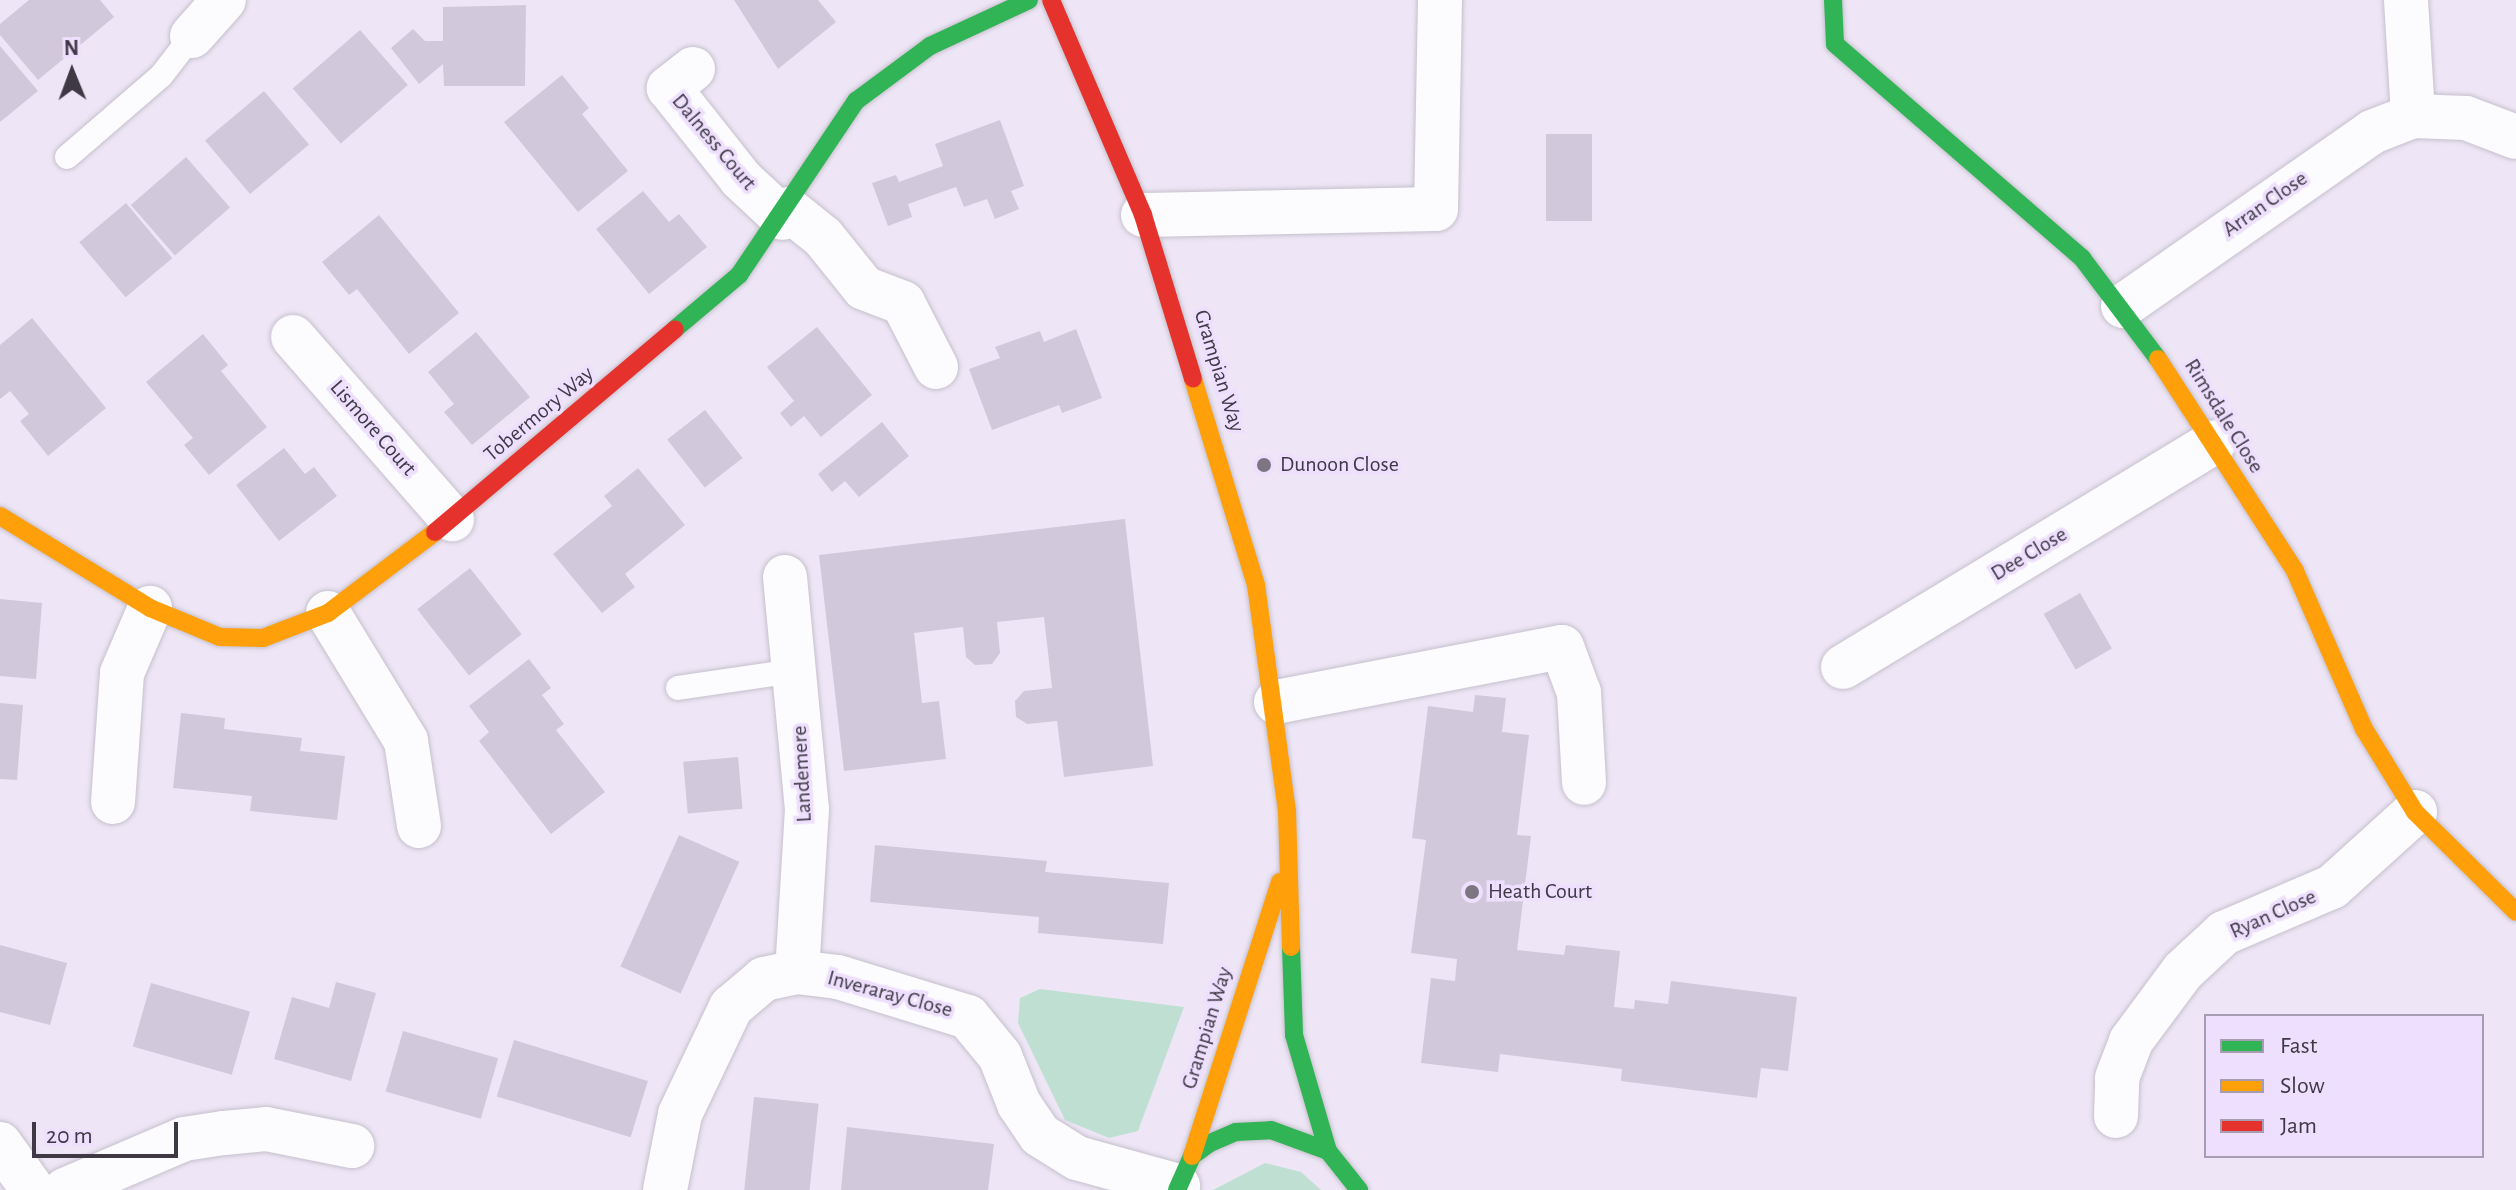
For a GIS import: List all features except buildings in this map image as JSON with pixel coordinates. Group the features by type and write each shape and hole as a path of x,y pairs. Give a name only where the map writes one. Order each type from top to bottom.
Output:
{"street":[{"path":"192,36 224,0"},
{"name":"Tobermory Way","path":"0,516 150,608 220,637 263,638 328,613 452,519 739,275 786,214 856,101 930,46 1029,0"},
{"name":"Grampian Way","path":"1051,0 1143,215 1256,585 1276,702 1294,1035 1328,1151"},
{"path":"1143,215 1437,224 1440,0"},
{"name":"Rimsdale Close","path":"1833,0 1835,44 2082,258 2123,306 2295,571 2364,729 2415,812 2516,912"},
{"path":"2406,0 2413,116"},
{"name":"Dalness Court","path":"693,69 669,88 741,179 786,214"},
{"name":"Arran Close","path":"2123,306 2372,132 2413,116 2466,118 2516,137"},
{"path":"786,214 823,237 864,288 903,303 936,367"},
{"name":"Lismore Court","path":"293,337 452,519"},
{"name":"Dee Close","path":"1843,667 2214,442"},
{"name":"Landemere","path":"785,577 807,809 797,972"},
{"path":"113,802 122,673 150,608"},
{"path":"328,613 406,741 419,826"},
{"path":"1276,702 1562,647 1579,693 1584,783"},
{"name":"Ryan Close","path":"2116,1116 2117,1078 2131,1041 2183,971 2224,933 2332,887 2415,812"},
{"name":"Grampian Way","path":"1182,1177 1285,868"},
{"name":"Inveraray Close","path":"665,1190 680,1114 731,1007 764,979 797,972 869,985 968,1017 1000,1056 1019,1104 1040,1135 1077,1158 1182,1177"},
{"path":"65,1190 184,1139 266,1129 352,1146"},
{"path":"1182,1177 1236,1132 1271,1130 1328,1151 1356,1185 1373,1190"},
{"path":"0,1144 33,1190"}],"lane":[{"path":"67,157 161,76 192,36"},
{"path":"678,688 795,671"}],"green space":[{"path":"1040,989 1184,1007 1138,1131 1109,1138 1065,1120 1018,1023 1020,998"},
{"path":"1265,1163 1301,1172 1321,1190 1213,1190"}],"traffic: fast":[{"path":"675,329 739,275 856,101 930,46 1029,0"},
{"path":"1833,0 1835,44 2082,258 2158,359"},
{"path":"1291,947 1294,1035 1328,1151"},
{"path":"1177,1190 1192,1156 1210,1143 1236,1132 1271,1130 1328,1151 1359,1190"}],"traffic: slow":[{"path":"2158,359 2295,571 2364,729 2415,812 2516,912"},
{"path":"1193,379 1256,585 1287,811 1291,947"},
{"path":"0,516 150,608 220,637 263,638 328,613 435,532"},
{"path":"1192,1156 1280,882"}],"traffic: jam":[{"path":"1051,0 1143,215 1193,379"},
{"path":"435,532 675,329"}],"place":[{"name":"Dunoon Close","path":"1264,465"},
{"name":"Heath Court","path":"1472,892"}]}
